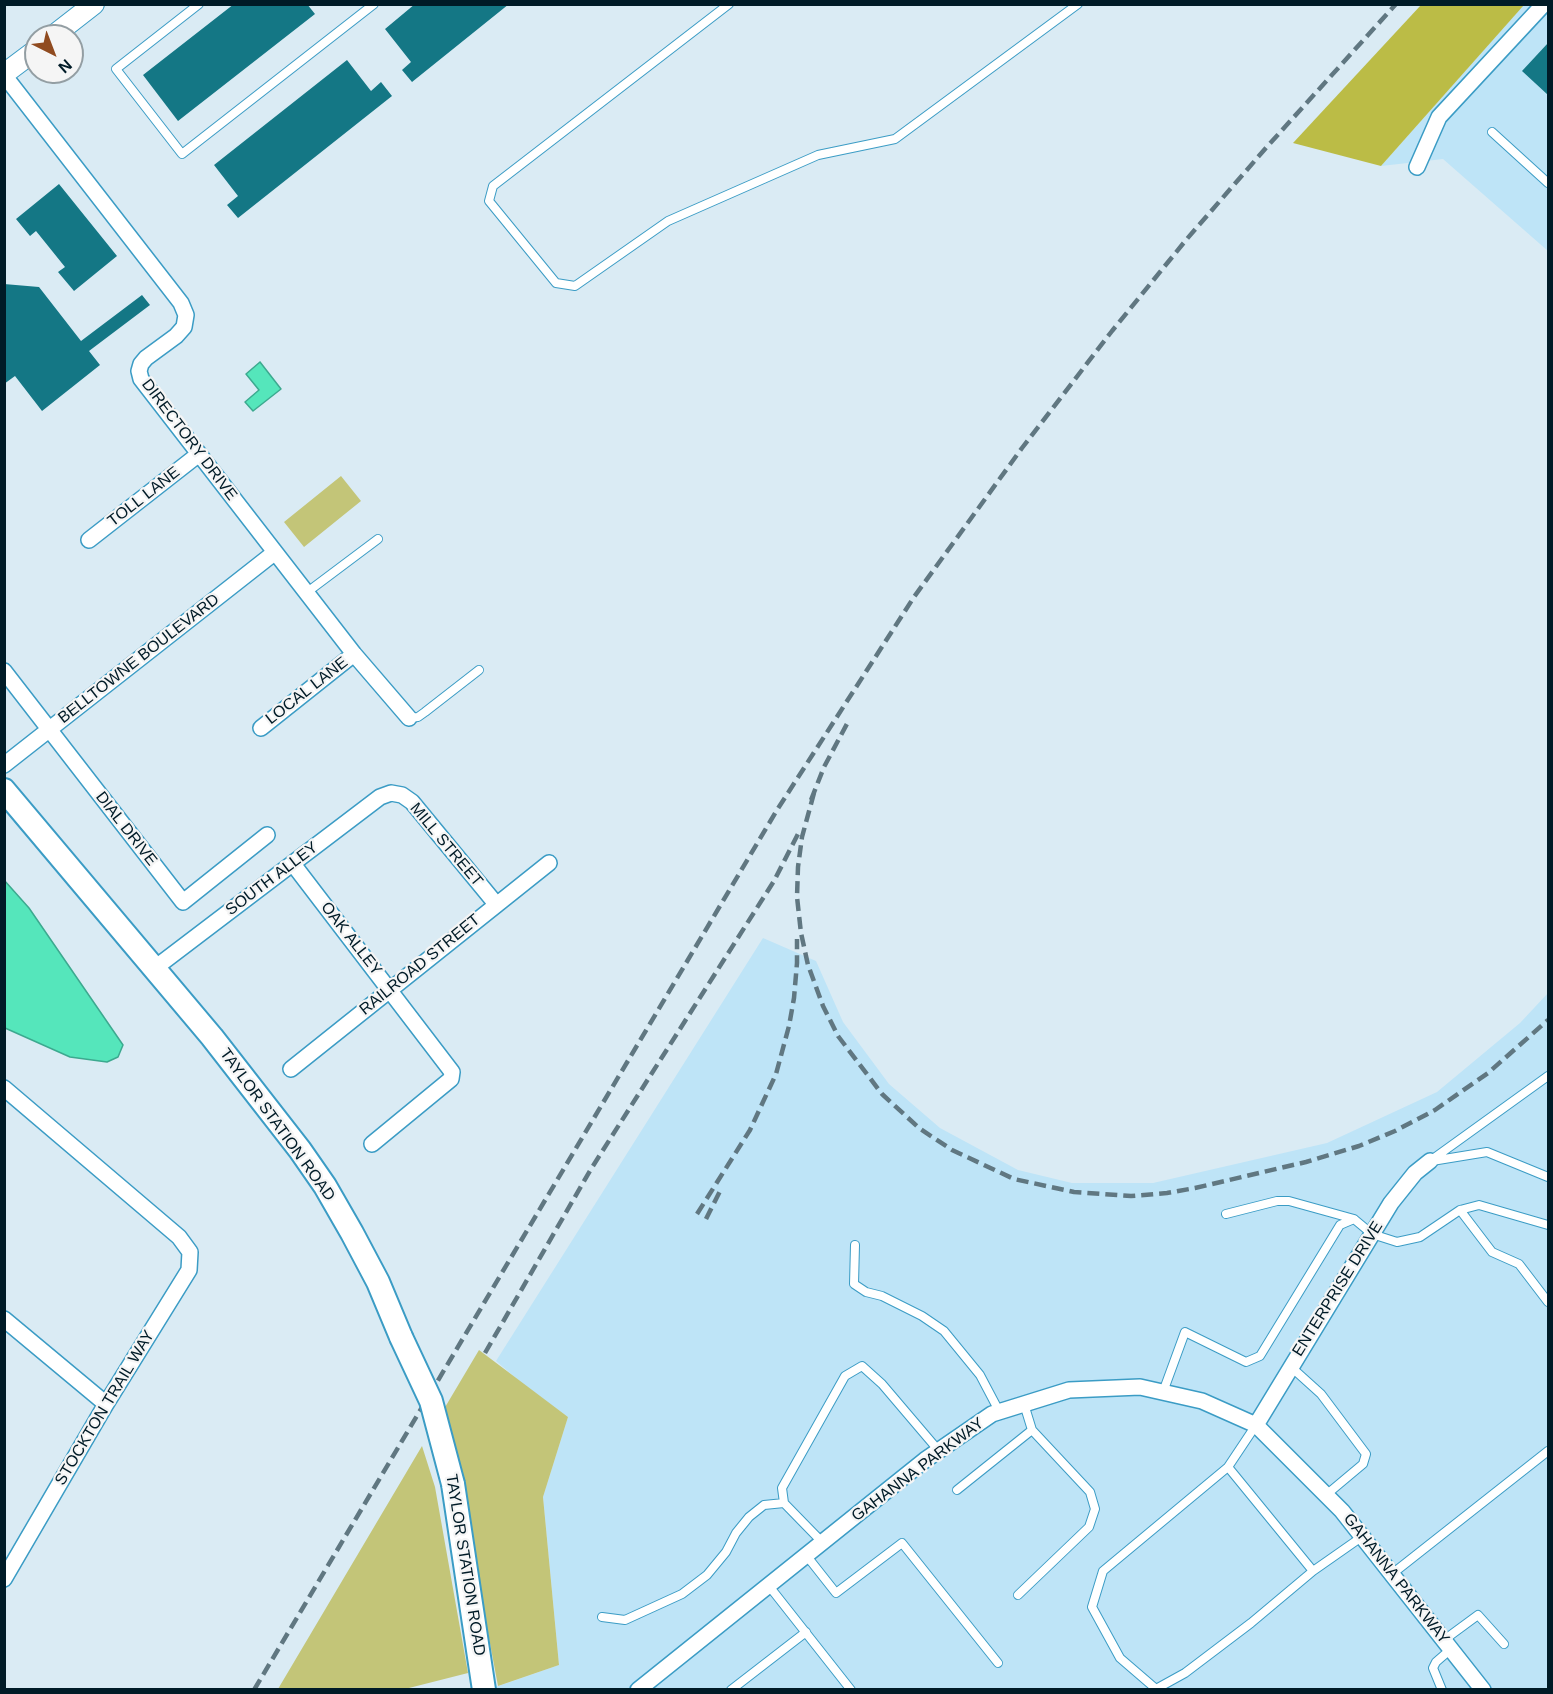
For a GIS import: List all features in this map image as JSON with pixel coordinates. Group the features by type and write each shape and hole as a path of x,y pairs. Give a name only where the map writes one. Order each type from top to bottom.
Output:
{"main road":[{"name":"TAYLOR STATION ROAD","path":"4,790 155,968 260,1097 325,1186 378,1282 431,1401 453,1484 484,1689"}],"street":[{"path":"68,24 94,4"},
{"path":"1417,167 1439,117 1544,4"},
{"path":"4,75 24,59"},
{"name":"DIRECTORY DRIVE","path":"4,75 181,303 186,315 184,327 141,364 139,371 146,385 274,554 409,718"},
{"name":"TOLL LANE","path":"89,540 199,454"},
{"name":"BELLTOWNE BOULEVARD","path":"4,765 274,554"},
{"name":"LOCAL LANE","path":"261,728 354,654"},
{"name":"DIAL DRIVE","path":"4,671 183,902 267,835"},
{"name":"SOUTH ALLEY","path":"155,968 380,797 391,793"},
{"name":"MILL STREET","path":"391,793 402,795 412,802 496,904"},
{"name":"RAILROAD STREET","path":"291,1069 549,863"},
{"name":"OAK ALLEY","path":"293,864 452,1072 451,1080 372,1144"},
{"name":"STOCKTON TRAIL WAY","path":"4,1088 179,1237 190,1252 189,1270 10,1556 4,1579"},
{"name":"ENTERPRISE DRIVE","path":"1256,1425 1390,1203 1414,1173 1430,1161"},
{"path":"4,1318 106,1404"},
{"name":"GAHANNA PARKWAY","path":"638,1689 939,1451 992,1414 1069,1390 1140,1387 1202,1401 1256,1425 1342,1510 1483,1689"}],"lane":[{"path":"198,4 116,69 182,154 374,4"},
{"path":"729,4 493,186 489,201 556,283 575,286 668,221 818,155 895,139 1075,5"},
{"path":"1492,132 1548,183"},
{"path":"306,593 378,539"},
{"path":"409,718 418,717 479,670"},
{"path":"1430,1161 1548,1076"},
{"path":"1430,1161 1487,1152 1548,1177"},
{"path":"1226,1214 1277,1202 1290,1202 1354,1219 1372,1234 1397,1242 1420,1237 1460,1210 1479,1205 1548,1225"},
{"path":"1460,1210 1492,1251 1519,1264 1548,1302"},
{"path":"1163,1392 1185,1332 1246,1362 1260,1356 1340,1225 1354,1219"},
{"path":"855,1245 855,1284 866,1292 882,1296 922,1316 944,1331 980,1375 999,1412"},
{"path":"823,1543 784,1503 782,1488 845,1376 862,1366 882,1384 939,1451"},
{"path":"1290,1366 1321,1394 1366,1454 1363,1464 1326,1495"},
{"path":"1018,1595 1089,1527 1095,1509 1090,1492 1032,1430 1024,1404"},
{"path":"1256,1425 1228,1467 1103,1570 1092,1607 1120,1658 1156,1689 1185,1673 1251,1623 1313,1571 1363,1536"},
{"path":"957,1490 1032,1430"},
{"path":"1392,1574 1548,1451"},
{"path":"1228,1467 1313,1571"},
{"path":"602,1617 626,1620 682,1594 707,1575 726,1552 736,1533 749,1517 764,1504 784,1503"},
{"path":"806,1556 836,1593 902,1544 998,1663"},
{"path":"768,1586 851,1689"},
{"path":"1442,1689 1433,1668 1448,1645 1478,1615 1504,1644"},
{"path":"731,1689 806,1632"}],"shaded area":[{"path":"1421,5 1524,5 1381,166 1293,143"},
{"path":"1524,5 1548,5 1548,251 1443,159 1381,166"},
{"path":"260,362 281,389 253,411 245,402 259,390 246,374"},
{"path":"341,476 361,501 304,547 284,522"},
{"path":"4,880 29,908 123,1045 118,1057 107,1062 70,1057 5,1028"},
{"path":"763,938 816,961 843,1022 889,1084 940,1128 1018,1170 1072,1183 1153,1183 1327,1143 1437,1092 1520,1023 1548,993 1548,1689 487,1690 559,1665 543,1497 568,1417 496,1361"},
{"path":"479,1350 568,1417 543,1497 559,1665 498,1686 459,1478 441,1414"},
{"path":"422,1446 435,1487 468,1673 405,1689 278,1689"}],"building":[{"path":"234,4 307,4 315,14 178,121 143,75"},
{"path":"415,4 509,4 412,82 402,70 411,62 385,29"},
{"path":"1548,43 1548,95 1522,71"},
{"path":"347,60 371,91 381,82 392,96 238,218 227,205 238,196 214,165"},
{"path":"59,184 117,256 74,291 58,272 65,267 36,231 30,236 16,219"},
{"path":"4,284 39,287 81,341 142,295 150,305 89,351 100,365 42,411 15,376 4,384"}],"railway":[{"path":"254,1690 777,810 914,597 1022,448 1112,331 1186,240 1265,149 1396,4"},
{"path":"811,800 824,767 848,722"},
{"path":"814,793 802,837 797,897 801,933 808,965 823,1006 838,1036 882,1094 919,1128 952,1150 1014,1179 1074,1192 1131,1196 1195,1188 1306,1162 1359,1146 1395,1131 1435,1110 1488,1073 1548,1020"},
{"path":"485,1353 591,1169 774,881 798,834"},
{"path":"697,1214 750,1130 776,1074 794,998 797,939"},
{"path":"706,1219 721,1189"}]}
